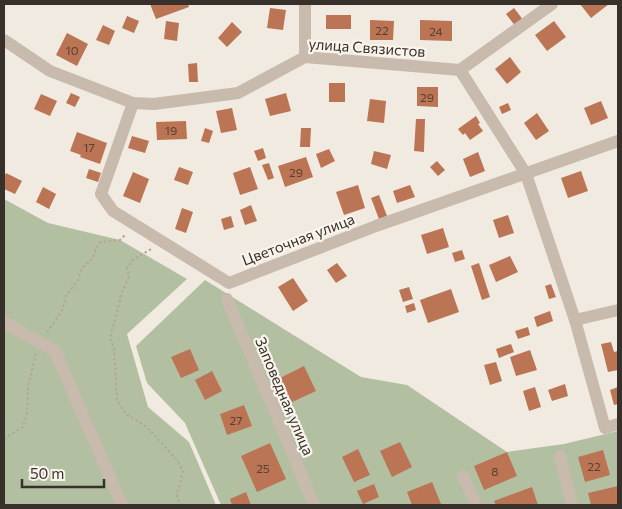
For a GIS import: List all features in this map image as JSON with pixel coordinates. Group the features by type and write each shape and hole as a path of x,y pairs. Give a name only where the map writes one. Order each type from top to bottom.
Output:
{"street":[{"path":"305,4 305,57"},
{"path":"552,4 460,70 526,174 575,320 605,428 618,424"},
{"name":"улица Связистов","path":"4,40 50,71 133,103 154,104 238,94 305,57 460,70"},
{"name":"Цветочная улица","path":"133,103 101,194 113,211 229,283 376,226 618,141"},
{"name":"Заповедная улица","path":"227,300 314,505"},
{"path":"575,320 618,310"},
{"path":"4,322 55,351 122,505"},
{"path":"560,456 572,505"},
{"path":"463,476 476,505"}],"path":[{"path":"45,334 62,311 66,296 78,280 82,268 93,258 96,248 101,242 120,240 132,223"},
{"path":"159,240 154,248 132,260 127,268 129,277 122,292 110,338 114,348 117,400 126,414 147,427 177,460 183,471 177,495 180,505"},
{"path":"4,439 23,427 27,413 28,386 37,351"}],"green space":[{"path":"4,199 48,223 120,240 187,279 127,334 148,407 189,442 216,505 4,505"},
{"path":"205,280 361,377 407,385 507,452 564,444 618,431 618,505 221,505 185,423 147,383 136,346"}],"building":[{"path":"150,4 188,4 189,7 156,19"},
{"path":"580,4 609,4 591,18"},
{"path":"270,8 286,10 283,30 267,28"},
{"path":"514,8 524,21 516,27 506,14"},
{"path":"326,15 351,15 351,29 326,29"},
{"path":"127,16 139,21 134,33 122,28"},
{"path":"370,20 394,21 393,40 370,40"},
{"path":"420,20 452,21 452,41 420,40"},
{"path":"166,21 179,23 177,41 164,39"},
{"path":"554,21 566,37 547,51 535,35"},
{"path":"232,22 242,32 227,47 218,38"},
{"path":"103,25 115,31 109,45 96,40"},
{"path":"67,33 88,44 77,66 56,55"},
{"path":"510,57 521,72 507,84 495,69"},
{"path":"197,63 198,82 189,82 188,64"},
{"path":"329,83 345,83 345,102 329,102"},
{"path":"417,87 438,87 438,107 417,106"},
{"path":"71,93 80,97 75,107 66,103"},
{"path":"286,93 291,111 270,116 265,99"},
{"path":"41,94 57,101 50,116 34,109"},
{"path":"370,99 386,101 384,123 367,121"},
{"path":"601,101 608,118 591,125 584,108"},
{"path":"508,103 511,110 502,114 499,107"},
{"path":"232,108 237,130 221,133 216,111"},
{"path":"537,113 549,131 536,140 524,123"},
{"path":"476,116 480,123 478,124 483,131 470,140 465,133 463,135 458,129"},
{"path":"416,119 425,119 424,152 414,151"},
{"path":"186,121 187,139 157,140 156,122"},
{"path":"205,128 213,131 209,143 201,141"},
{"path":"301,128 311,128 310,147 300,147"},
{"path":"77,132 107,143 100,164 80,157 81,155 70,151"},
{"path":"132,136 149,141 145,153 128,148"},
{"path":"263,148 266,158 258,161 254,151"},
{"path":"329,149 335,161 321,168 316,154"},
{"path":"374,151 391,155 387,169 371,164"},
{"path":"478,152 485,171 470,177 463,159"},
{"path":"306,157 313,177 285,187 278,166"},
{"path":"437,161 445,170 438,176 430,167"},
{"path":"269,163 274,178 268,180 262,165"},
{"path":"179,167 193,172 188,185 174,180"},
{"path":"250,167 258,189 240,195 233,173"},
{"path":"89,169 101,173 98,182 86,178"},
{"path":"581,171 588,191 568,198 561,178"},
{"path":"133,172 149,179 140,203 123,196"},
{"path":"6,173 22,181 15,194 4,189"},
{"path":"358,185 365,208 344,215 336,192"},
{"path":"410,185 415,197 397,203 393,191"},
{"path":"43,187 56,194 49,209 36,202"},
{"path":"379,195 387,216 379,219 371,198"},
{"path":"251,205 257,221 245,225 240,210"},
{"path":"182,208 193,212 186,233 175,229"},
{"path":"508,215 514,233 499,238 493,220"},
{"path":"231,216 234,227 224,230 221,219"},
{"path":"443,228 449,247 427,254 421,235"},
{"path":"462,250 465,259 455,262 452,253"},
{"path":"510,256 518,272 496,282 489,265"},
{"path":"337,263 347,276 336,283 327,270"},
{"path":"479,263 490,297 482,300 471,266"},
{"path":"293,278 308,301 293,311 278,287"},
{"path":"551,284 556,297 549,299 545,286"},
{"path":"409,287 413,299 403,302 399,290"},
{"path":"451,289 459,312 428,323 420,300"},
{"path":"414,303 416,310 407,313 405,306"},
{"path":"550,311 553,321 537,327 534,317"},
{"path":"528,327 530,335 518,339 515,331"},
{"path":"611,342 614,352 618,351 618,370 608,372 601,344"},
{"path":"511,344 514,352 499,358 496,349"},
{"path":"190,349 199,370 181,378 171,357"},
{"path":"530,350 537,370 516,376 510,357"},
{"path":"496,362 502,381 490,385 484,365"},
{"path":"304,366 316,391 290,403 278,379"},
{"path":"212,371 222,391 205,400 195,380"},
{"path":"565,384 568,396 552,401 548,390"},
{"path":"535,387 541,407 529,411 523,391"},
{"path":"618,387 618,404 614,405 610,390"},
{"path":"244,405 252,426 227,435 220,414"},
{"path":"400,442 412,467 392,477 380,451"},
{"path":"270,443 286,479 257,492 241,456"},
{"path":"358,449 370,475 354,482 342,457"},
{"path":"603,450 610,475 585,482 578,457"},
{"path":"507,452 517,476 484,490 474,466"},
{"path":"432,482 441,504 412,505 407,492"},
{"path":"374,484 379,497 363,504 357,491"},
{"path":"618,486 618,505 591,505 588,493"},
{"path":"532,487 538,505 496,505 494,501"},
{"path":"246,492 251,505 232,505 230,499"}]}
